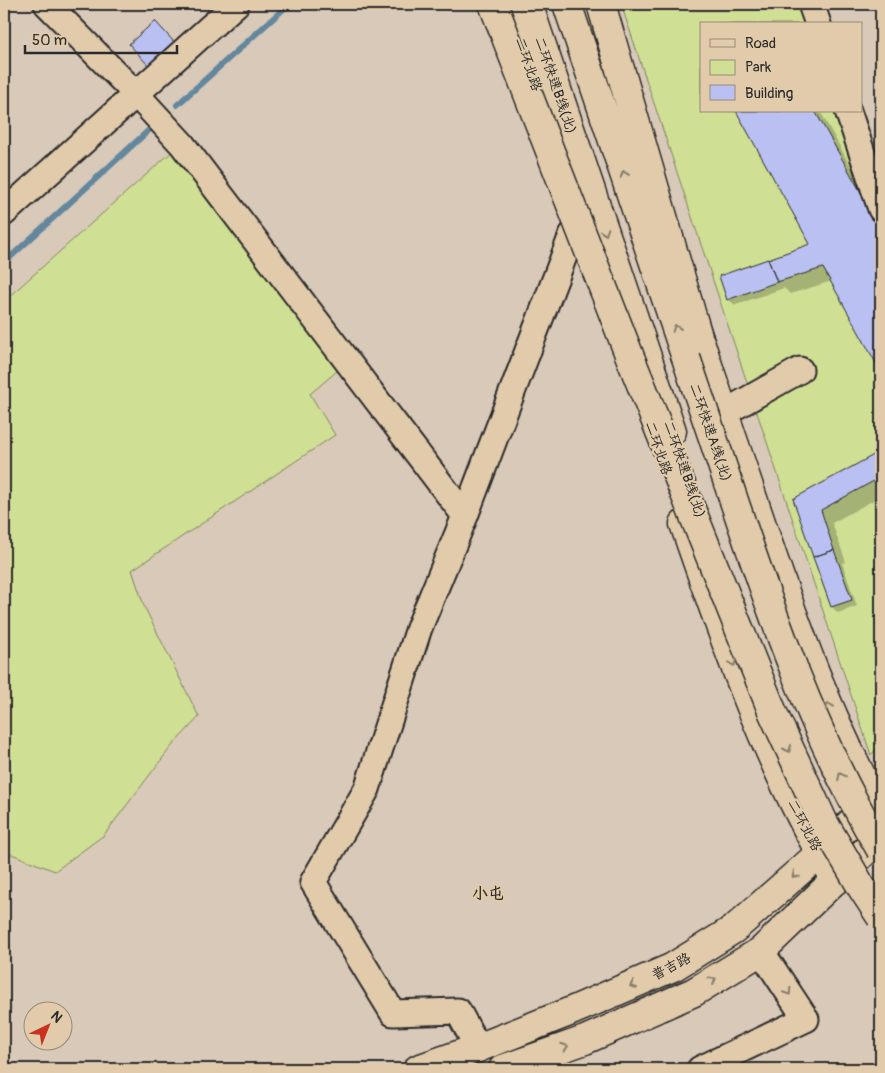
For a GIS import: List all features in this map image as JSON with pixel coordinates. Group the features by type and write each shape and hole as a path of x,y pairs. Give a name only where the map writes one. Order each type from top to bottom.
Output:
{"main road":[{"path":"493,4 613,315 756,672"},
{"name":"二环北路","path":"509,4 698,564 736,669 772,759 820,853 836,880"},
{"name":"二环快速B线(北)","path":"528,4 723,582 756,672 789,751 824,823 881,917"},
{"name":"二环快速A线(北)","path":"567,4 738,513 790,659 839,772 881,850"},
{"path":"586,4 775,565 804,644 839,729 879,802"},
{"path":"601,4 790,659"},
{"name":"普吉路","path":"418,1069 478,1048 569,1012 673,968 734,929 879,802"},
{"path":"503,1069 585,1040 694,992 761,951 881,836"}],"street":[{"path":"47,4 135,93 182,144 465,516"},
{"path":"4,213 236,4"},
{"path":"811,4 817,22"},
{"path":"848,112 880,202"},
{"path":"478,1048 458,1011 393,1012 313,882 367,789 419,628 465,516 572,235 582,220"},
{"path":"724,413 800,370"},
{"path":"700,1069 806,1018 761,951"}],"green space":[{"path":"621,4 797,4 803,22 700,22 700,112 835,112 881,264 881,744 871,755"},
{"path":"174,150 344,365 310,394 335,435 132,570 144,606 199,717 171,747 104,835 55,871 4,851 4,301"}],"building":[{"path":"155,21 174,42 148,65 129,44"},
{"path":"737,112 816,112 881,228 881,372 823,268 777,282 768,259 810,244"},
{"path":"768,259 777,282 727,300 719,276"},
{"path":"881,451 881,477 821,510 834,550 813,557 793,499"},
{"path":"834,550 852,600 831,607 813,557"}],"waterway":[{"path":"177,105 289,4"},
{"path":"4,263 149,130"}],"district":[{"name":"小屯","path":"488,893"}]}
